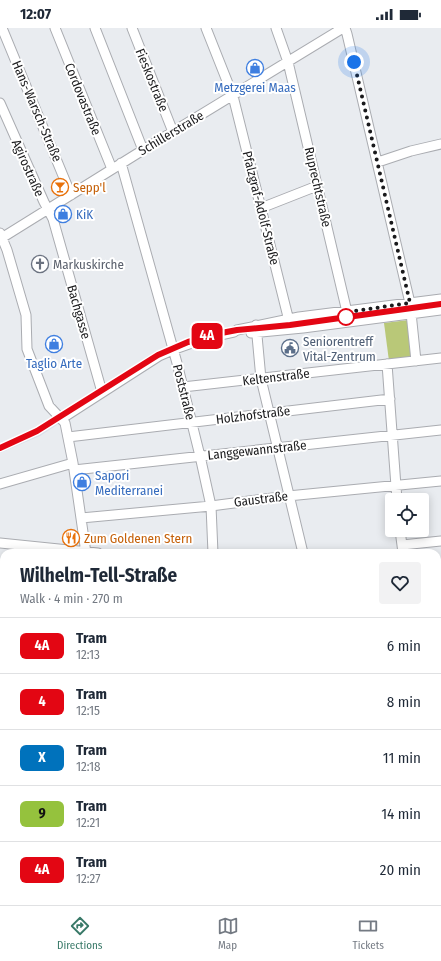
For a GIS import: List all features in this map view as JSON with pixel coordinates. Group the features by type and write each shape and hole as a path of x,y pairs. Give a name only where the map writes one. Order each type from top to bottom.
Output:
{"street":[{"name":"Hans-Warsch-Straße","path":"2,28 70,191"},
{"name":"Cordovastraße","path":"55,28 111,166"},
{"path":"95,28 143,150"},
{"name":"Fieskostraße","path":"132,28 173,132"},
{"name":"Pfalzgraf-Adolf-Straße","path":"206,28 232,96 291,329"},
{"name":"Ruprechtstraße","path":"276,28 288,62 347,312"},
{"name":"Schillerstraße","path":"1,237 46,206 111,166 122,163 344,28"},
{"path":"344,28 347,34 378,162 410,303 416,360"},
{"name":"Agirostraße","path":"0,103 46,206"},
{"path":"378,162 411,151 441,144"},
{"name":"Poststraße","path":"122,163 173,349 200,456 211,506 214,549"},
{"path":"261,208 317,186"},
{"name":"Bachgasse","path":"46,206 52,219 102,392"},
{"path":"1,237 7,250 26,315 26,349 49,406 65,423 86,549"},
{"path":"61,419 159,356 173,349 202,339 234,332 237,334 289,319 441,300"},
{"path":"256,329 291,329 441,310"},
{"path":"256,329 261,378 268,412 302,549"},
{"name":"Keltenstraße","path":"183,387 441,358"},
{"path":"387,364 396,493"},
{"name":"Holzhofstraße","path":"68,437 268,412 390,399"},
{"name":"Langgewannstraße","path":"0,484 73,466 200,456 441,430"},
{"name":"Gaustraße","path":"81,518 211,506 288,496 441,481"},
{"path":"401,537 403,549 441,541"},
{"path":"0,543 57,549"}],"shaded area":[{"path":"59,417 63,421 40,436 0,453 0,447 21,438"}],"green space":[{"path":"409,320 414,359 389,361 384,323"}],"tram line":[{"path":"0,448 37,431 158,355 187,342 237,330 290,325 441,304"},
{"name":"4A","path":"0,448 21,440 60,418 158,355 202,337 237,330 290,325 441,304"}],"place":[{"name":"Metzgerei Maas","path":"255,68"},
{"name":"Sepp'l","path":"60,187"},
{"name":"KiK","path":"63,214"},
{"name":"Markuskirche","path":"40,264"},
{"name":"Taglio Arte","path":"54,344"},
{"name":"Seniorentreff Vital-Zentrum","path":"290,348"},
{"name":"Sapori Mediterranei","path":"82,482"},
{"name":"Zum Goldenen Stern","path":"71,538"}],"route":[{"path":"346,317 347,312 410,303 354,62"}]}
